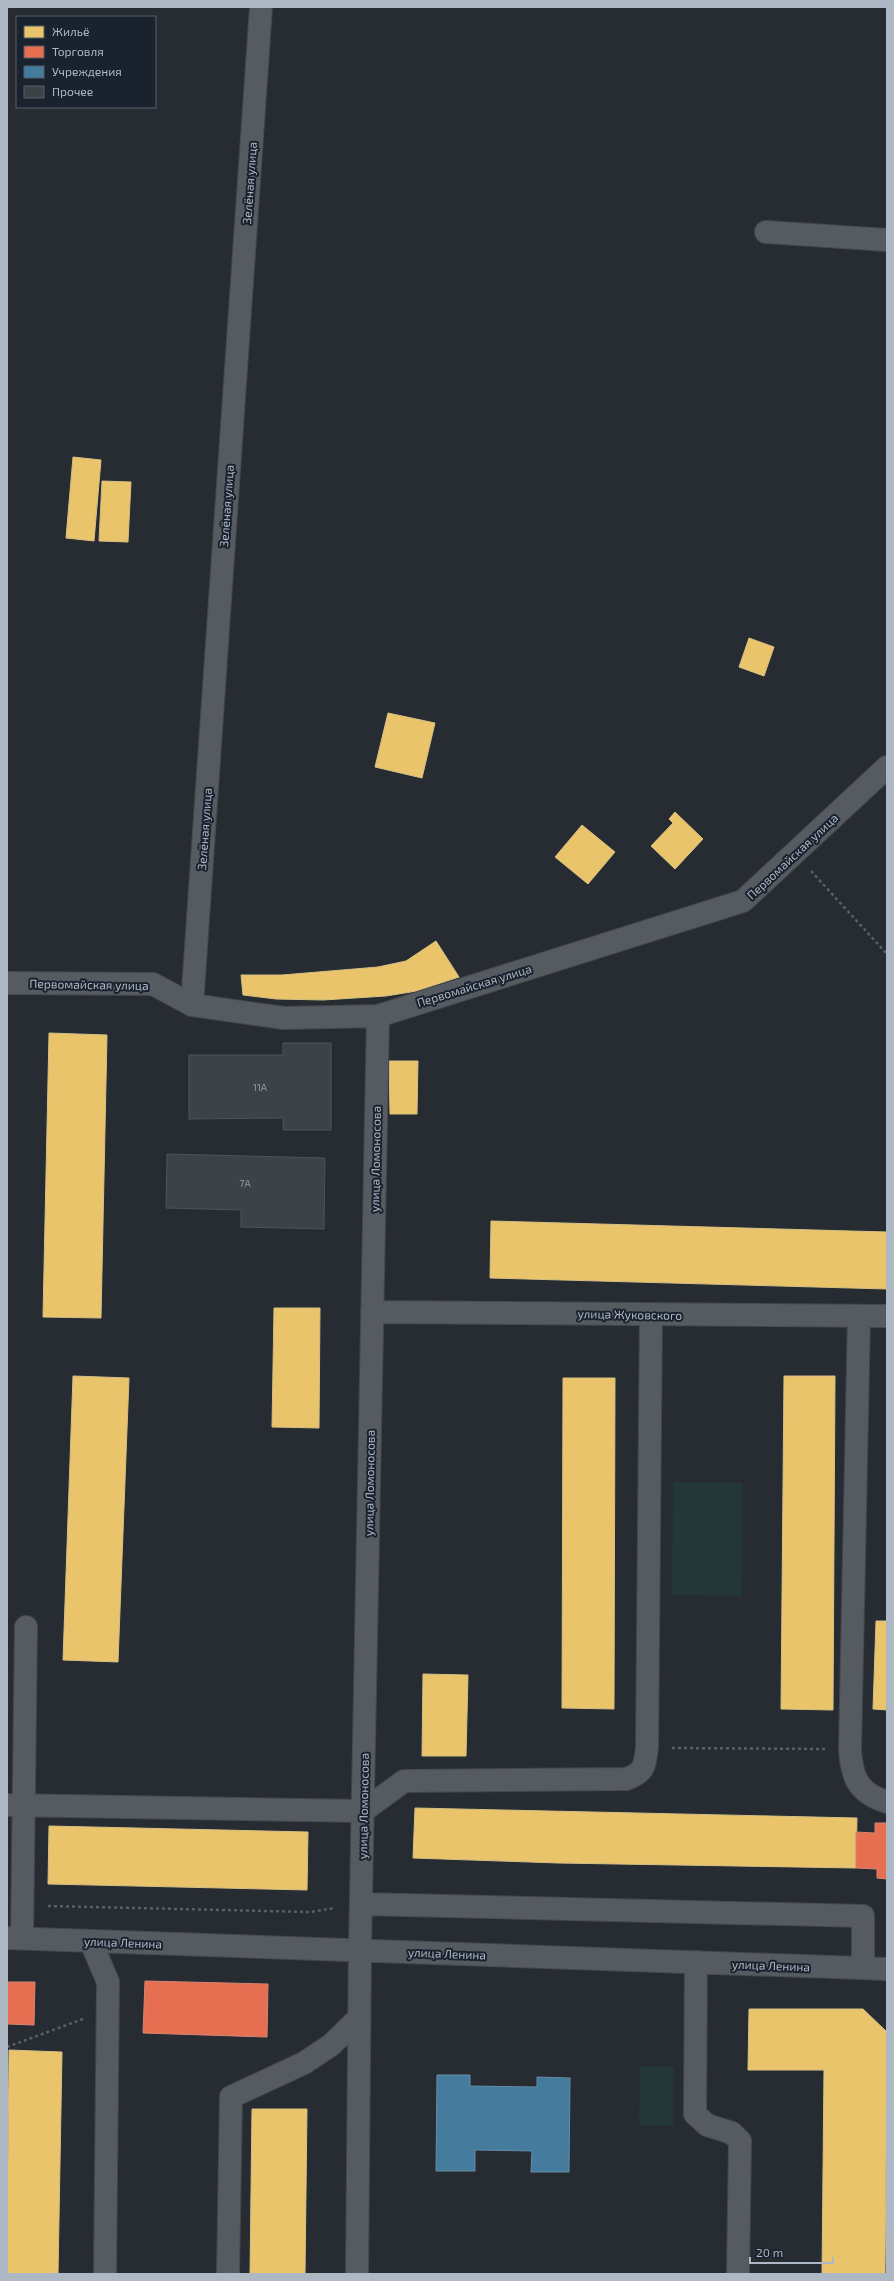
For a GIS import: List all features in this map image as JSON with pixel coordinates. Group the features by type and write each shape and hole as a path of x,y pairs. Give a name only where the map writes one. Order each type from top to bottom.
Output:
{"street":[{"name":"Зелёная улица","path":"192,1005 261,7"},
{"path":"766,232 887,240"},
{"name":"Первомайская улица","path":"7,983 153,984 192,1005 284,1018 378,1016 743,901 887,767"},
{"name":"улица Ломоносова","path":"356,2274 360,1950 378,1016"},
{"name":"улица Жуковского","path":"372,1312 887,1316"},
{"path":"15,1805 363,1811 404,1781 626,1779 638,1775 645,1764 647,1748 651,1314"},
{"path":"859,1316 850,1750 851,1771 863,1789 887,1802"},
{"path":"14,1938 22,1906 15,1805 26,1627"},
{"path":"361,1904 863,1916 863,1968"},
{"name":"улица Ленина","path":"14,1938 91,1942 887,1969"},
{"path":"91,1942 108,1982 105,2274"},
{"path":"696,1962 695,2114 707,2125 732,2133 740,2141 738,2274"},
{"path":"228,2274 230,2097 304,2063 331,2046 359,2018"}],"path":[{"path":"795,853 887,954"},
{"path":"647,1748 850,1750"},
{"path":"22,1906 310,1912 361,1904"},
{"path":"7,2047 108,2010"}],"shaded area":[{"path":"673,1482 743,1483 742,1596 672,1595"},
{"path":"640,2066 674,2067 673,2126 639,2125"}],"building: Жильё":[{"path":"73,457 101,460 94,541 66,538"},
{"path":"102,481 131,482 128,542 99,541"},
{"path":"749,638 774,647 764,676 739,667"},
{"path":"388,713 435,723 422,778 375,767"},
{"path":"675,812 703,839 675,869 651,846 673,823 669,819"},
{"path":"582,825 615,852 588,884 555,857"},
{"path":"436,941 459,977 417,991 386,996 323,1000 276,999 243,995 241,975 282,975 378,967 406,961"},
{"path":"49,1033 107,1035 101,1318 43,1317"},
{"path":"389,1061 418,1061 417,1114 390,1114"},
{"path":"491,1221 887,1232 887,1289 490,1278"},
{"path":"274,1308 320,1308 319,1428 272,1427"},
{"path":"73,1376 129,1378 118,1662 63,1660"},
{"path":"784,1376 835,1376 833,1710 781,1709"},
{"path":"563,1378 615,1378 614,1709 562,1708"},
{"path":"876,1621 887,1621 887,1710 873,1709"},
{"path":"423,1674 468,1675 466,1756 422,1756"},
{"path":"415,1808 857,1818 856,1868 558,1863 413,1858"},
{"path":"49,1826 308,1832 307,1890 48,1884"},
{"path":"749,2009 863,2009 887,2032 885,2274 822,2274 824,2070 748,2070"},
{"path":"9,2050 62,2052 58,2274 7,2274"},
{"path":"252,2109 307,2109 305,2274 250,2274"}],"building: Торговля":[{"path":"875,1823 887,1823 887,1879 877,1878 877,1869 856,1868 856,1832 875,1833"},
{"path":"145,1981 268,1984 267,2037 143,2033"},
{"path":"7,1982 35,1982 34,2025 7,2024"}],"building: Учреждения":[{"path":"437,2075 470,2075 470,2086 537,2087 537,2077 570,2078 569,2172 531,2172 532,2151 475,2150 475,2171 436,2171"}],"building: Прочее":[{"path":"283,1043 331,1043 331,1130 283,1130 283,1118 189,1119 189,1055 283,1055"},
{"path":"167,1154 325,1158 324,1229 241,1227 241,1210 166,1208"}]}
